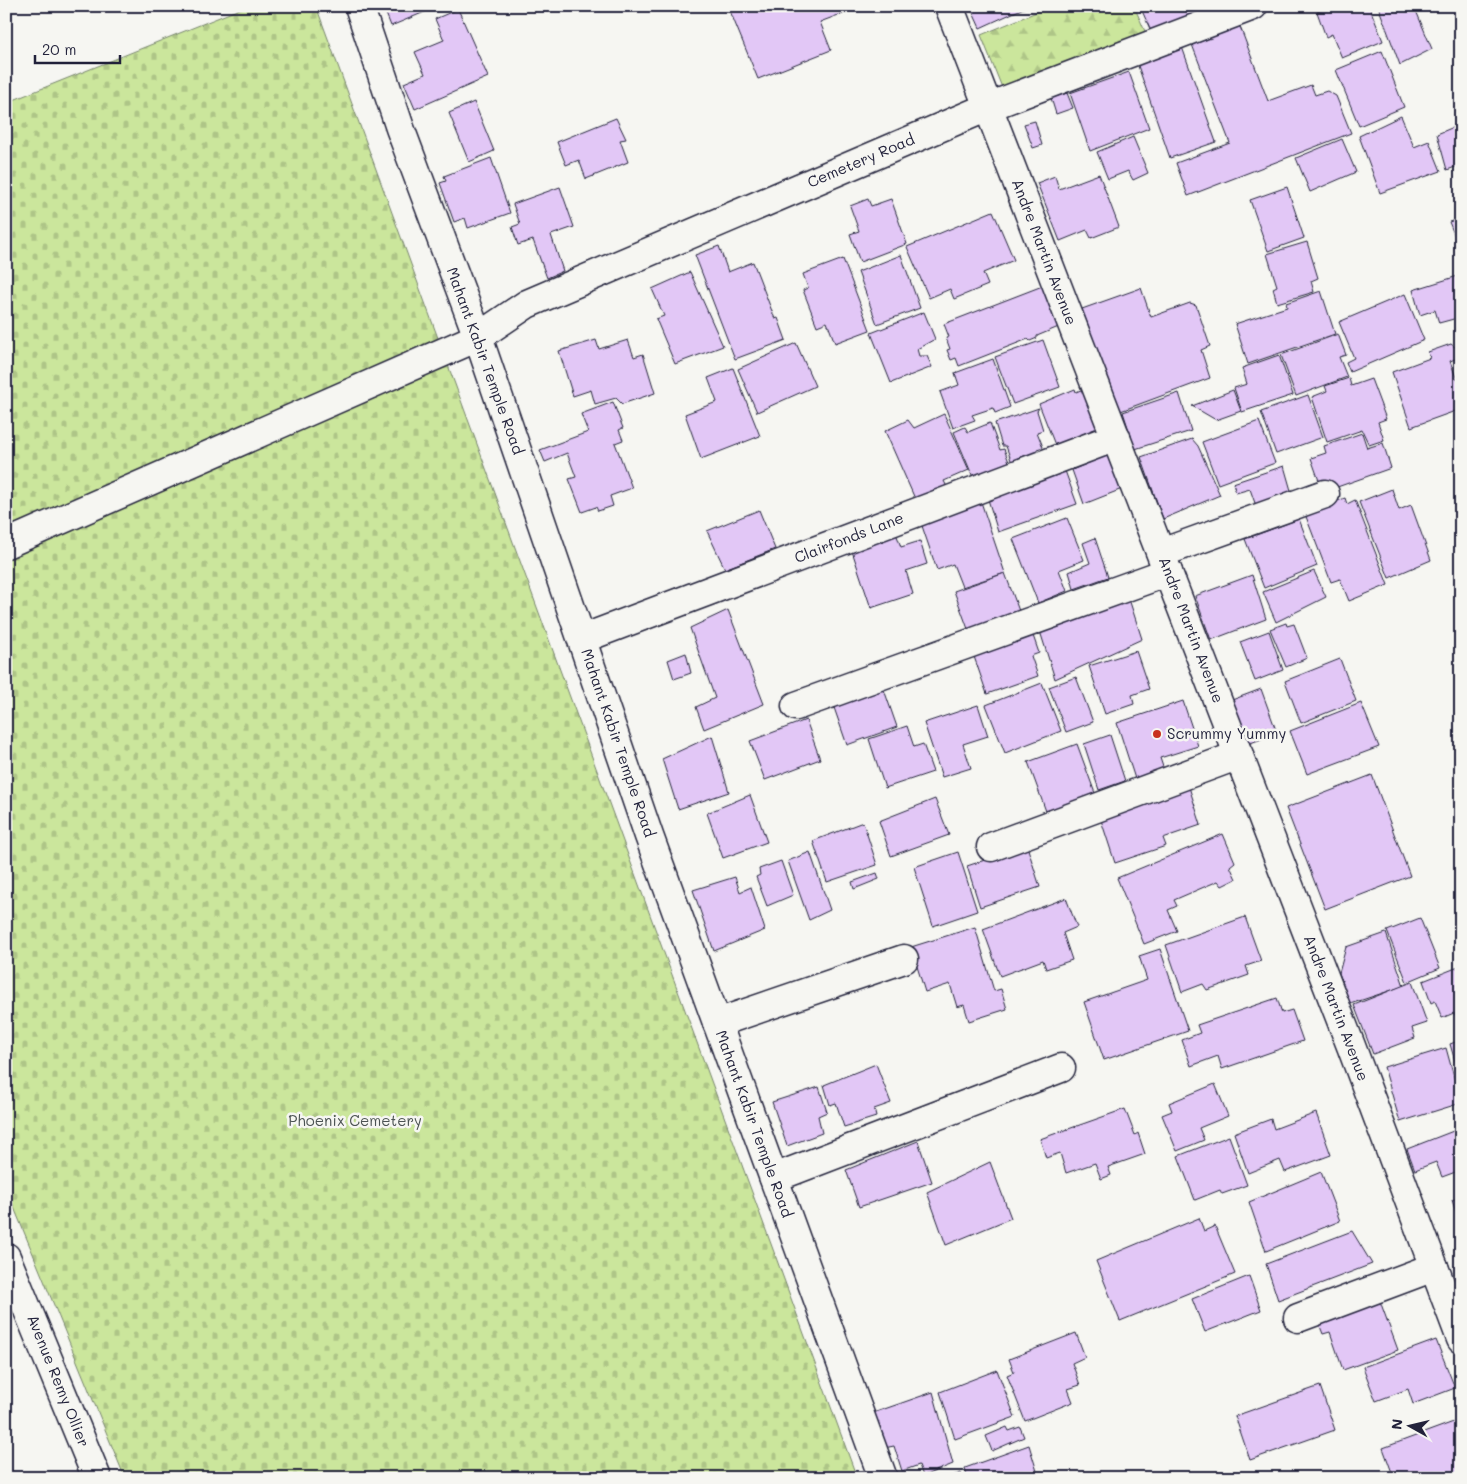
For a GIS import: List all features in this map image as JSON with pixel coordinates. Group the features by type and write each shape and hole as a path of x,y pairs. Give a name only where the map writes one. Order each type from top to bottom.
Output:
{"street":[{"name":"Mahant Kabir Temple Road","path":"359,6 400,128 478,337 650,836 883,1478"},
{"name":"Andre Martin Avenue","path":"949,6 1165,562 1461,1339"},
{"name":"Cemetery Road","path":"6,544 478,337 527,304 988,107 1253,6"},
{"name":"Clairfonds Lane","path":"582,639 1116,437"},
{"path":"796,706 1165,562 1325,494"},
{"path":"991,847 1239,755"},
{"path":"717,1023 904,959"},
{"path":"774,1178 1061,1068"},
{"name":"Avenue Remy Ollier","path":"6,1256 98,1478"},
{"path":"1298,1318 1434,1267"}],"green space":[{"name":"Phoenix Cemetery","path":"247,6 316,6 857,1478 125,1478 6,1188 6,103"},
{"path":"1051,6 1134,6 1147,36 1003,90 981,35"}],"building":[{"path":"383,6 439,6 391,26"},
{"path":"728,6 848,6 849,11 820,22 831,50 758,79"},
{"path":"970,6 1028,6 980,28"},
{"path":"1140,6 1212,6 1213,10 1153,36"},
{"path":"1332,6 1369,6 1383,41 1342,58 1332,34 1326,37 1317,12"},
{"path":"1378,6 1414,6 1432,49 1400,65"},
{"path":"458,9 488,77 415,109 404,83 425,74 415,52 444,40 435,19"},
{"path":"1239,24 1268,101 1311,85 1315,95 1327,91 1336,96 1351,133 1188,196 1176,163 1230,143 1191,42"},
{"path":"1182,47 1216,142 1170,158 1137,63"},
{"path":"1382,51 1404,107 1359,126 1336,70"},
{"path":"1129,72 1149,128 1090,151 1070,93"},
{"path":"1067,93 1073,108 1056,114 1051,98"},
{"path":"474,102 494,151 469,162 449,113"},
{"path":"1401,116 1414,147 1429,141 1441,171 1380,193 1359,136"},
{"path":"616,118 626,139 620,140 628,162 586,179 579,160 566,165 557,142"},
{"path":"1035,121 1042,145 1033,148 1024,124"},
{"path":"1461,124 1461,165 1447,170 1437,134"},
{"path":"1133,137 1148,173 1133,180 1128,171 1108,179 1097,152"},
{"path":"1342,139 1356,172 1310,192 1296,158"},
{"path":"491,158 510,213 468,228 465,218 454,222 440,183 446,181 444,176"},
{"path":"1099,174 1119,227 1091,238 1087,230 1060,241 1037,183 1055,176 1059,189"},
{"path":"560,187 574,227 551,235 563,271 547,278 533,240 518,245 512,227 520,224 513,204"},
{"path":"1287,187 1304,238 1268,251 1250,200"},
{"path":"868,199 871,206 891,199 907,244 860,262 850,234 859,231 850,206"},
{"path":"993,211 1014,260 983,273 988,285 954,299 950,289 929,298 907,247"},
{"path":"1461,218 1461,251 1449,222"},
{"path":"1307,242 1318,278 1311,281 1314,292 1277,303 1273,288 1277,286 1267,254"},
{"path":"719,246 728,272 753,262 775,319 778,318 786,340 735,359 695,255"},
{"path":"901,255 920,308 877,324 858,272"},
{"path":"843,259 870,330 835,343 827,322 817,326 803,290 808,288 803,274"},
{"path":"690,272 723,346 675,364 656,319 664,316 652,289"},
{"path":"1461,275 1461,317 1439,323 1435,310 1420,315 1413,290"},
{"path":"1045,285 1061,326 1030,341 1028,339 959,366 956,358 951,360 947,350 950,349 946,338 949,337 944,324"},
{"path":"1141,288 1151,317 1190,303 1196,305 1210,346 1201,350 1210,378 1118,412 1082,309"},
{"path":"1321,291 1335,334 1248,364 1235,324 1287,307 1286,303"},
{"path":"1405,294 1424,340 1350,372 1346,362 1354,358 1339,322"},
{"path":"924,312 935,339 917,349 919,356 927,356 932,367 891,383 871,333"},
{"path":"1338,334 1346,355 1339,357 1347,377 1296,396 1281,355"},
{"path":"596,340 599,349 628,340 634,357 643,354 655,393 622,404 616,398 595,404 591,390 573,396 559,351"},
{"path":"1043,340 1060,387 1013,404 995,357"},
{"path":"796,343 815,386 757,412 738,369"},
{"path":"1451,344 1459,350 1458,358 1450,361 1457,380 1461,379 1461,409 1411,427 1392,372 1430,358 1428,352"},
{"path":"1279,355 1293,395 1242,412 1234,388 1247,384 1242,368"},
{"path":"993,359 1010,407 995,413 993,408 972,415 975,420 953,428 940,392 959,385 955,373"},
{"path":"733,368 760,436 701,459 685,414 717,402 708,378"},
{"path":"1349,378 1351,386 1371,379 1386,419 1378,422 1384,440 1369,445 1362,430 1327,442 1312,397 1327,391 1325,386"},
{"path":"1088,387 1103,426 1055,445 1039,404 1075,389 1076,392"},
{"path":"1233,390 1241,411 1216,420 1192,406"},
{"path":"1179,393 1191,431 1135,449 1123,412"},
{"path":"1308,395 1323,437 1276,454 1261,412"},
{"path":"613,402 623,428 619,430 623,440 615,443 632,488 610,496 613,506 598,511 596,507 582,512 569,479 576,477 567,453 545,462 540,450 588,432 581,414"},
{"path":"1039,408 1037,411 1043,430 1037,432 1043,447 1037,449 1036,453 1012,463 1006,446 1002,446 995,423"},
{"path":"944,414 969,470 944,481 947,487 916,501 885,431 908,420 914,428"},
{"path":"1259,421 1275,463 1218,484 1202,442"},
{"path":"990,423 1000,450 1004,449 1011,467 975,482 954,432 965,427 968,432"},
{"path":"1362,433 1367,448 1383,443 1391,468 1323,492 1311,458 1326,453 1324,446"},
{"path":"1192,439 1198,446 1220,495 1163,519 1141,457"},
{"path":"1110,454 1122,489 1084,504 1072,470"},
{"path":"1284,466 1292,494 1256,506 1250,489 1236,493 1233,483"},
{"path":"1064,468 1077,504 998,532 987,496"},
{"path":"1392,489 1399,510 1411,505 1431,560 1389,578 1359,502"},
{"path":"1345,498 1347,504 1355,500 1388,585 1349,601 1340,579 1331,582 1305,514"},
{"path":"980,499 1005,573 962,587 953,564 937,570 920,520"},
{"path":"759,510 775,549 725,569 707,531"},
{"path":"1067,518 1084,560 1059,570 1067,591 1038,603 1013,539"},
{"path":"1299,519 1317,566 1264,588 1245,539"},
{"path":"896,533 901,547 920,541 927,564 906,571 913,594 871,608 851,548"},
{"path":"1095,538 1108,577 1074,589 1069,572 1090,563 1083,543"},
{"path":"1314,571 1326,597 1276,622 1263,592"},
{"path":"1005,573 1019,611 968,629 954,591"},
{"path":"1252,575 1266,619 1211,640 1195,596"},
{"path":"1128,596 1142,639 1055,679 1039,628"},
{"path":"728,610 764,704 704,729 696,707 715,698 690,628"},
{"path":"1286,623 1287,626 1294,624 1307,658 1286,667 1270,629"},
{"path":"1029,624 1039,653 1031,656 1038,676 987,694 970,645"},
{"path":"1269,631 1283,670 1255,681 1240,642"},
{"path":"1136,651 1149,689 1132,695 1134,704 1105,714 1089,666"},
{"path":"686,653 691,673 674,679 668,660"},
{"path":"1340,659 1356,701 1301,723 1285,681"},
{"path":"1076,677 1093,722 1066,732 1049,687"},
{"path":"881,681 897,727 847,745 831,699"},
{"path":"1042,683 1061,731 1005,753 986,705"},
{"path":"1261,689 1277,733 1248,744 1232,700"},
{"name":"Scrummy Yummy","path":"1183,701 1198,746 1160,758 1165,773 1136,782 1117,723"},
{"path":"1361,703 1379,747 1307,774 1290,731"},
{"path":"978,705 988,736 963,744 971,768 942,777 924,723"},
{"path":"806,720 820,759 765,780 750,741"},
{"path":"907,726 914,747 923,744 933,772 885,788 869,739"},
{"path":"1110,735 1125,781 1099,790 1084,744"},
{"path":"712,736 729,792 678,809 662,759"},
{"path":"1077,744 1096,796 1047,814 1028,762"},
{"path":"1372,775 1410,876 1325,909 1286,808"},
{"path":"1189,787 1201,825 1163,838 1166,846 1115,863 1100,817"},
{"path":"750,795 767,842 723,858 707,813"},
{"path":"935,799 949,835 891,856 879,821"},
{"path":"863,822 877,865 827,882 813,841"},
{"path":"1223,834 1235,862 1230,866 1236,879 1222,886 1218,881 1174,900 1177,906 1168,910 1177,931 1144,944 1117,878"},
{"path":"1027,846 1040,887 980,907 967,866"},
{"path":"810,852 830,910 809,920 788,861"},
{"path":"958,852 977,911 933,926 914,867"},
{"path":"781,861 793,895 767,906 756,877 760,875 759,869"},
{"path":"877,873 879,879 854,889 852,882"},
{"path":"735,877 740,892 751,887 765,930 714,951 693,890"},
{"path":"1066,898 1077,927 1063,933 1072,960 1046,969 1043,960 1000,976 983,929"},
{"path":"1245,917 1261,961 1246,966 1249,975 1207,990 1203,984 1182,992 1166,945"},
{"path":"1420,918 1440,968 1407,982 1387,931"},
{"path":"975,927 994,991 1001,989 1007,1009 969,1021 964,1005 957,1007 950,984 925,992 911,947"},
{"path":"1386,933 1404,986 1350,1004 1339,973 1346,947"},
{"path":"1160,949 1188,1031 1104,1060 1084,1002 1147,980 1139,956"},
{"path":"1461,966 1461,1020 1458,1021 1454,1013 1442,1018 1435,1001 1431,1003 1423,981"},
{"path":"1412,982 1427,1023 1412,1028 1415,1038 1373,1054 1354,1005"},
{"path":"1277,998 1282,1013 1292,1010 1303,1041 1222,1069 1218,1056 1191,1066 1182,1040 1200,1033 1197,1025"},
{"path":"1461,1040 1461,1082 1450,1044"},
{"path":"1446,1048 1461,1103 1400,1122 1384,1067"},
{"path":"876,1064 891,1103 874,1109 876,1117 844,1127 836,1103 830,1105 824,1085"},
{"path":"1215,1084 1228,1116 1199,1128 1204,1140 1177,1151 1162,1115 1172,1111 1169,1103"},
{"path":"819,1087 827,1112 818,1116 822,1133 787,1146 772,1102"},
{"path":"1125,1109 1135,1135 1138,1133 1145,1154 1108,1167 1111,1175 1101,1179 1095,1163 1066,1173 1060,1153 1046,1158 1040,1139"},
{"path":"1316,1113 1331,1155 1285,1172 1280,1160 1248,1173 1234,1133 1271,1119 1274,1129"},
{"path":"1461,1128 1461,1170 1442,1177 1436,1162 1415,1170 1407,1149"},
{"path":"1229,1136 1247,1185 1222,1194 1220,1190 1195,1200 1178,1156"},
{"path":"918,1141 932,1182 859,1207 846,1170"},
{"path":"990,1162 1011,1218 946,1245 927,1192"},
{"path":"1321,1172 1340,1221 1266,1251 1249,1202"},
{"path":"1461,1197 1461,1222 1459,1222 1452,1200"},
{"path":"1199,1218 1204,1231 1215,1226 1235,1274 1120,1321 1096,1261"},
{"path":"1352,1231 1372,1264 1278,1300 1266,1264"},
{"path":"1249,1276 1261,1310 1205,1332 1192,1299"},
{"path":"1377,1293 1398,1350 1343,1370 1330,1332 1323,1334 1316,1316"},
{"path":"1076,1333 1085,1357 1072,1363 1080,1385 1068,1389 1073,1402 1025,1421 1007,1375 1014,1372 1009,1359"},
{"path":"1436,1340 1455,1388 1413,1404 1408,1389 1376,1401 1363,1367"},
{"path":"997,1370 1015,1417 955,1439 940,1392"},
{"path":"1320,1386 1335,1430 1250,1460 1235,1416"},
{"path":"933,1392 953,1464 923,1476 919,1465 902,1471 894,1446 884,1448 873,1413"},
{"path":"1459,1420 1461,1474 1450,1478 1394,1478 1383,1448"},
{"path":"1007,1427 1009,1431 1020,1427 1024,1437 992,1451 986,1436"},
{"path":"1029,1445 1039,1478 968,1478 965,1468"},
{"path":"961,1473 963,1478 946,1478"}],"place":[{"name":"Scrummy Yummy","path":"1157,734"}]}
